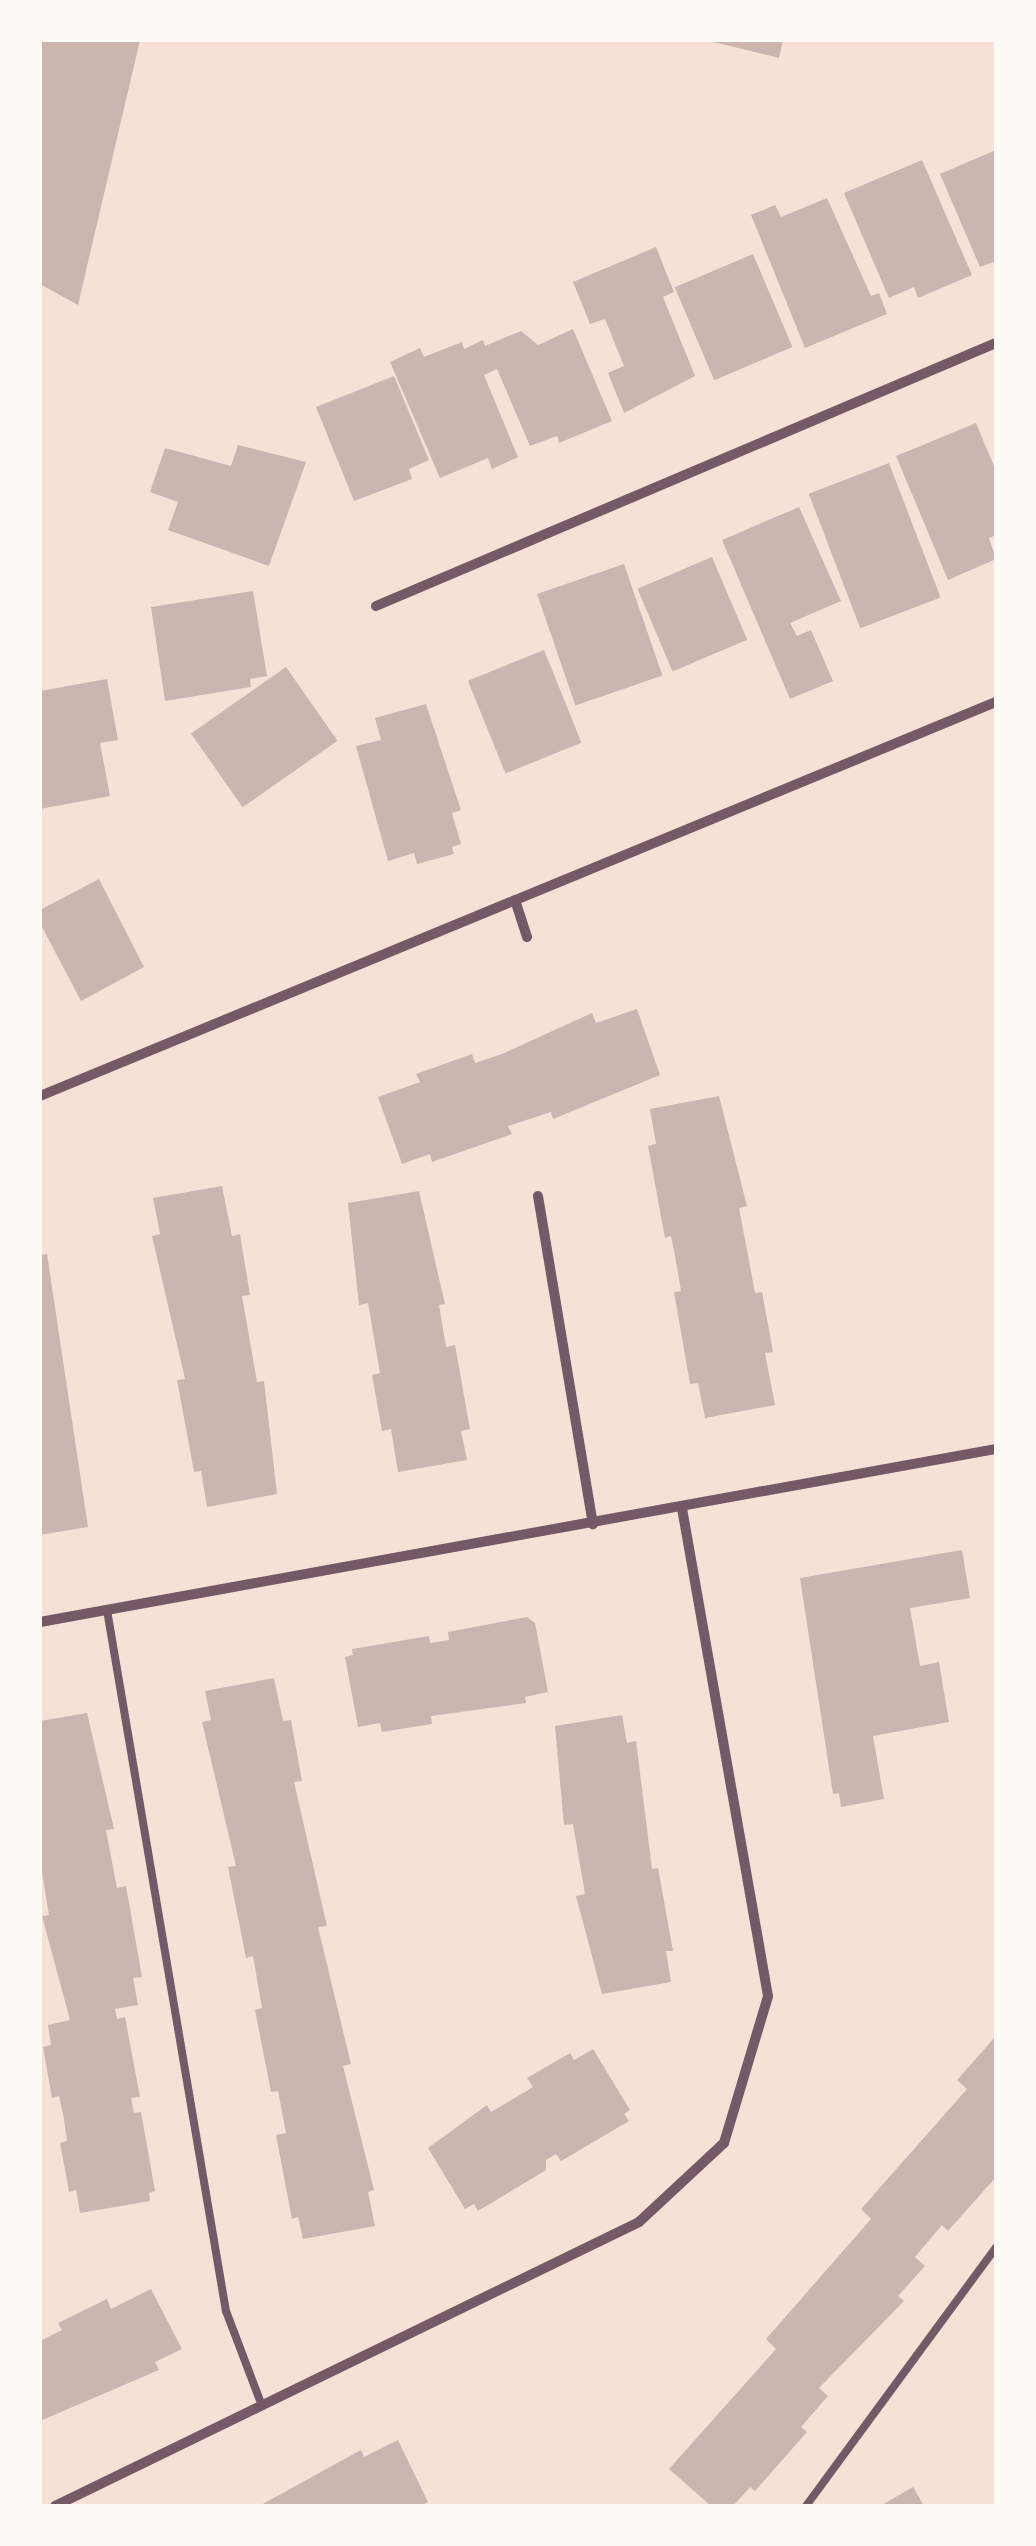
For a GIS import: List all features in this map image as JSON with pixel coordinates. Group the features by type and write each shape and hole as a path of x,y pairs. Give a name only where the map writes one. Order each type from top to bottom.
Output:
{"street":[{"path":"376,606 996,343"},
{"path":"40,1096 996,702"},
{"path":"515,900 526,937"},
{"path":"538,1196 593,1524"},
{"path":"40,1622 996,1449"},
{"path":"55,2506 639,2222 724,2142 768,1996 682,1508"}],"lane":[{"path":"106,1610 226,2311 262,2406"},
{"path":"806,2506 996,2247"}],"building":[{"path":"40,40 140,40 78,305 40,284"},
{"path":"705,40 783,40 779,58"},
{"path":"996,150 996,261 980,267 940,174"},
{"path":"922,160 972,275 918,298 914,287 889,298 844,193"},
{"path":"827,198 871,296 879,293 887,314 805,348 751,215 775,205 781,217"},
{"path":"656,247 674,292 663,297 695,376 624,413 608,373 624,366 605,319 590,324 573,282"},
{"path":"753,254 792,347 714,380 675,287"},
{"path":"573,329 612,421 559,443 557,436 530,446 497,369 484,375 518,457 492,469 488,458 440,478 390,362 420,348 424,357 462,342 464,349 483,340 485,346 521,331 538,345"},
{"path":"394,376 429,460 409,469 412,479 354,501 316,407"},
{"path":"976,423 996,471 996,535 989,538 996,559 948,580 896,456"},
{"path":"238,445 306,462 269,566 168,530 178,502 150,492 165,448 231,466"},
{"path":"889,463 941,597 860,628 809,494"},
{"path":"799,507 841,601 790,623 797,636 811,630 833,681 790,699 722,540"},
{"path":"712,557 747,640 673,671 637,589"},
{"path":"624,564 662,676 575,706 537,594"},
{"path":"253,591 267,676 250,679 251,687 165,701 151,607"},
{"path":"544,650 581,743 505,773 468,681"},
{"path":"286,667 338,741 243,807 191,734"},
{"path":"107,679 118,740 100,743 110,796 40,809 40,691"},
{"path":"426,704 461,810 452,813 461,844 452,847 454,854 417,864 414,853 388,861 356,746 381,740 375,718"},
{"path":"99,879 144,967 81,1001 40,923 40,910"},
{"path":"637,1009 660,1075 553,1119 551,1112 508,1126 512,1134 432,1162 430,1154 402,1164 378,1097 420,1082 416,1074 472,1054 475,1063 502,1054 592,1013 596,1023"},
{"path":"719,1096 747,1206 739,1208 755,1293 762,1292 773,1352 765,1353 775,1405 705,1418 698,1383 690,1384 674,1292 681,1291 675,1256 671,1236 665,1238 648,1146 656,1144 650,1109"},
{"path":"222,1186 232,1236 240,1234 250,1295 242,1296 257,1382 264,1381 277,1494 207,1507 201,1471 194,1472 177,1380 185,1379 152,1236 160,1234 153,1198"},
{"path":"419,1191 445,1304 439,1305 446,1347 455,1345 470,1429 461,1431 467,1460 398,1472 391,1429 382,1431 372,1375 380,1373 368,1303 359,1305 348,1203"},
{"path":"47,1254 88,1527 40,1535 40,1255"},
{"path":"962,1550 970,1598 910,1608 920,1666 939,1662 949,1722 873,1736 884,1799 841,1807 839,1793 833,1794 800,1578"},
{"path":"527,1617 535,1623 548,1692 525,1697 526,1703 431,1716 432,1724 382,1732 380,1723 358,1727 345,1657 353,1655 352,1649 429,1636 430,1643 449,1640 448,1632"},
{"path":"274,1678 283,1721 291,1720 302,1781 294,1782 327,1926 318,1927 351,2064 343,2066 374,2190 368,2192 375,2226 303,2239 298,2217 292,2219 276,2135 286,2133 278,2091 271,2092 255,2010 262,2008 253,1956 246,1958 228,1867 236,1866 202,1722 211,1720 205,1691"},
{"path":"87,1713 114,1829 106,1830 117,1888 126,1886 142,1977 133,1978 138,2005 115,2009 117,2019 125,2017 140,2097 131,2098 134,2113 141,2112 155,2191 149,2193 150,2201 80,2213 76,2190 69,2192 60,2143 67,2141 64,2119 59,2096 52,2098 43,2047 51,2045 48,2025 70,2020 42,1916 49,1915 40,1861 40,1721"},
{"path":"622,1715 627,1743 636,1741 652,1869 658,1868 673,1951 666,1951 671,1982 602,1994 576,1896 585,1894 573,1824 564,1825 555,1726"},
{"path":"996,2036 996,2177 948,2231 942,2225 915,2257 925,2266 898,2296 904,2301 819,2388 828,2396 801,2427 807,2432 755,2491 750,2487 733,2506 711,2506 669,2469 776,2349 766,2339 871,2219 861,2209 967,2089 957,2080"},
{"path":"593,2049 630,2110 624,2114 629,2121 561,2161 556,2154 546,2160 546,2170 478,2211 474,2204 465,2209 428,2148 487,2105 491,2112 533,2087 527,2078 570,2053 574,2060"},
{"path":"151,2289 182,2349 155,2362 159,2370 40,2421 40,2341 62,2330 58,2323 107,2299 111,2309"},
{"path":"398,2440 428,2502 420,2506 259,2506 361,2450 364,2457"},
{"path":"913,2487 924,2506 880,2506"}]}
